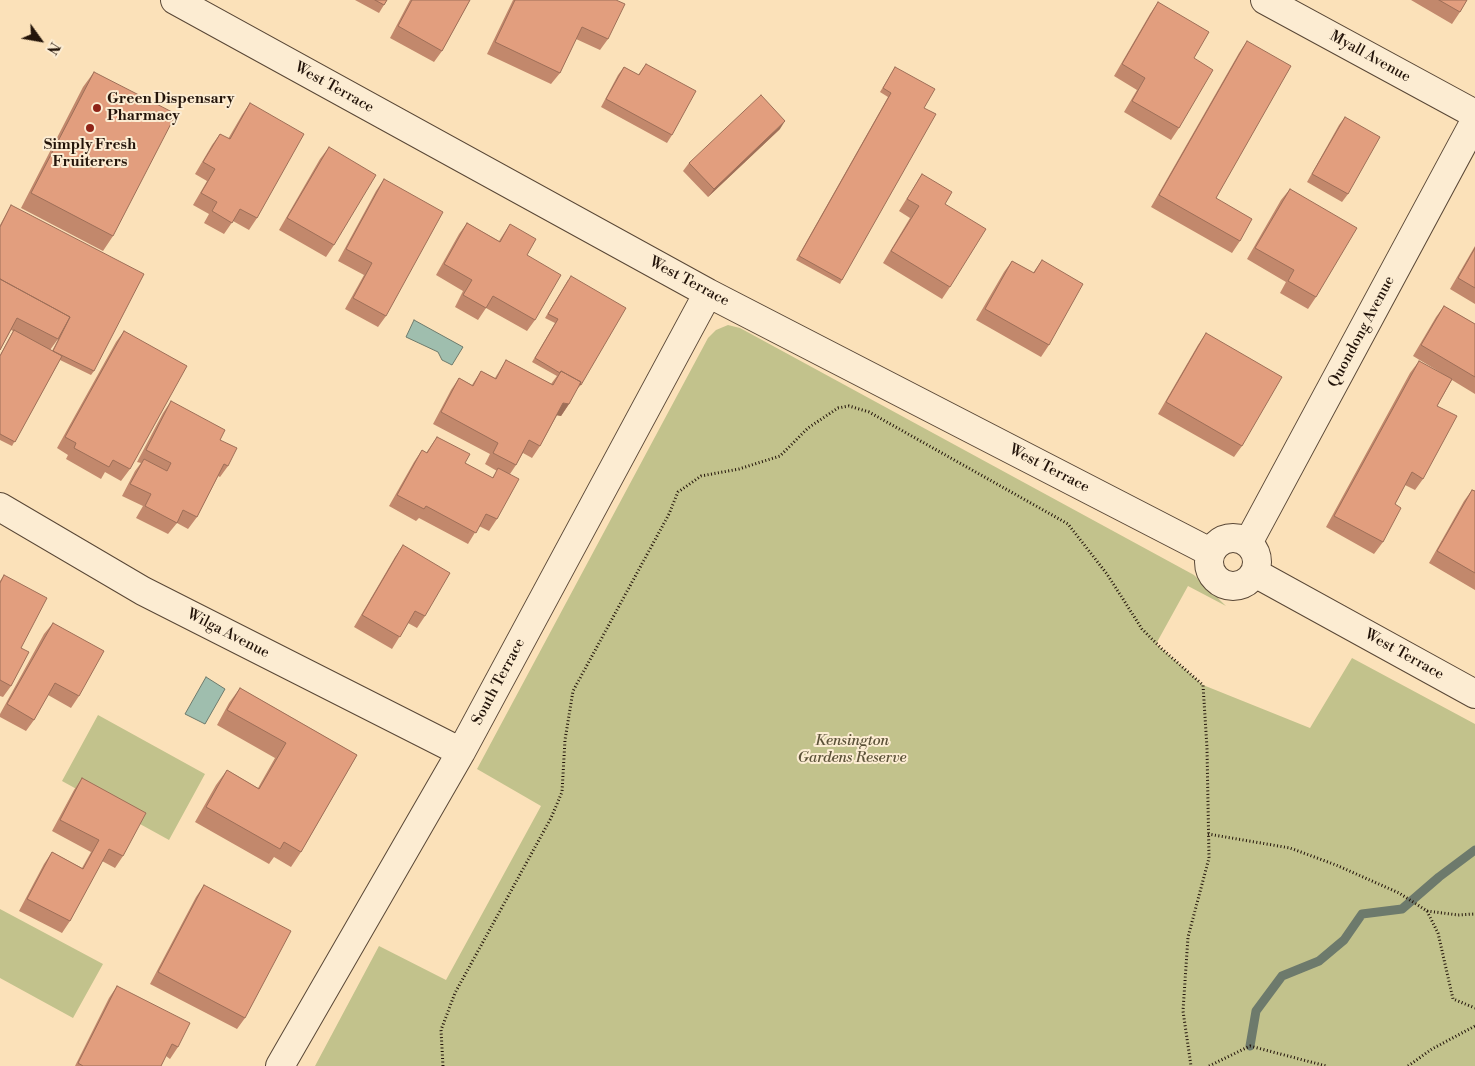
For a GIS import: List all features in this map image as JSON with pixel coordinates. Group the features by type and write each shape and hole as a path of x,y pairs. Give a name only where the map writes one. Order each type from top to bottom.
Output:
{"street":[{"name":"West Terrace","path":"175,0 708,293 1210,552"},
{"name":"Myall Avenue","path":"1266,0 1475,114"},
{"name":"Quondong Avenue","path":"1248,543 1475,121"},
{"name":"South Terrace","path":"280,1066 461,752 708,293"},
{"name":"Wilga Avenue","path":"0,507 143,591 461,752"},
{"path":"1232,537 1241,539 1248,543 1257,557 1255,573 1243,584 1227,586 1213,577 1209,569 1208,560 1210,552 1223,539 1232,537"},
{"name":"West Terrace","path":"1255,573 1475,694"}],"path":[{"path":"443,1066 441,1030 455,993 551,818 562,792 565,740 573,692 669,514 678,492 701,476 739,469 780,456 808,428 838,408 849,406 869,412 1068,524 1107,574 1142,628 1162,649 1203,685 1207,748 1209,858 1188,937 1183,1011 1191,1066"},
{"path":"1208,834 1290,848 1345,869 1399,894 1427,911 1458,915 1475,914"},
{"path":"1427,911 1438,934 1453,1000 1475,1008"},
{"path":"1408,1066 1432,1049 1475,1026"},
{"path":"1209,1066 1250,1046 1326,1066"}],"green space":[{"name":"Kensington Gardens Reserve","path":"728,325 740,328 1194,575 1226,606 1188,586 1156,644 1203,685 1310,728 1352,658 1475,724 1475,1066 315,1066 379,946 446,980 541,806 477,769 708,338 716,330"},
{"path":"98,715 205,774 169,840 62,781"},
{"path":"0,909 103,964 73,1018 0,978"}],"shaded area":[{"path":"414,320 463,347 452,365 442,360 438,352 406,337"},
{"path":"206,677 225,689 205,724 185,714"}],"building":[{"path":"375,0 387,0 384,5"},
{"path":"412,0 470,0 442,51 398,26"},
{"path":"515,0 616,0 625,4 608,39 582,27 560,73 495,42"},
{"path":"1439,0 1467,0 1460,12"},
{"path":"1158,2 1209,32 1194,58 1213,70 1179,128 1132,101 1145,78 1122,64"},
{"path":"1247,41 1291,66 1216,198 1252,219 1240,241 1159,195"},
{"path":"646,64 696,91 672,135 606,99 624,67 639,75"},
{"path":"895,67 935,89 924,108 936,114 842,280 799,256 891,93 883,88"},
{"path":"94,72 176,114 113,236 31,193"},
{"path":"761,95 785,121 714,189 689,163"},
{"path":"250,103 304,134 257,218 240,209 232,223 212,211 217,202 201,193 215,169 203,162 220,134 230,139"},
{"path":"1345,117 1380,137 1348,194 1312,174"},
{"path":"329,147 376,175 334,245 287,218"},
{"path":"922,174 952,192 945,204 986,229 950,287 891,251 919,206 907,199"},
{"path":"384,179 443,212 386,316 353,298 372,263 346,249"},
{"path":"1290,189 1357,228 1316,297 1288,281 1294,270 1255,248"},
{"path":"11,205 144,274 94,371 53,351 70,317 0,279 0,227"},
{"path":"467,223 500,242 510,224 536,239 527,255 561,275 535,320 493,296 486,308 463,295 472,280 444,264"},
{"path":"1475,248 1475,288 1458,278"},
{"path":"1042,260 1083,284 1049,345 985,309 1012,261 1034,273"},
{"path":"571,276 626,308 581,385 581,382 561,371 560,373 535,358 558,319 548,314"},
{"path":"0,279 70,317 58,339 17,318 0,350"},
{"path":"1444,306 1475,324 1475,377 1421,345"},
{"path":"14,330 62,356 15,442 0,434 0,356"},
{"path":"124,331 187,366 130,469 113,460 109,467 74,448 76,443 65,437"},
{"path":"1206,333 1282,377 1242,446 1166,402"},
{"path":"506,360 553,385 561,371 581,382 569,404 563,403 540,446 529,440 516,465 493,453 498,443 441,412 459,378 473,386 481,371 496,379"},
{"path":"1419,361 1452,379 1437,406 1457,416 1423,479 1412,472 1395,504 1401,508 1383,542 1334,516"},
{"path":"171,401 225,430 220,440 237,448 228,466 224,464 197,517 183,510 177,523 145,506 151,494 130,484 144,459 167,471 171,463 146,450"},
{"path":"437,437 470,454 465,463 493,478 498,468 519,479 497,519 486,514 476,533 426,506 424,509 397,495 422,450 427,453"},
{"path":"1472,490 1475,491 1475,573 1437,551"},
{"path":"403,545 450,573 425,616 415,611 400,637 362,615"},
{"path":"4,575 47,598 21,648 29,652 11,686 0,680 0,583"},
{"path":"53,623 104,651 79,696 55,683 34,720 7,704"},
{"path":"240,688 357,755 301,852 284,842 280,849 206,807 227,770 259,789 286,743 227,710"},
{"path":"82,778 146,813 123,856 109,849 70,921 27,899 52,852 83,869 99,840 60,820"},
{"path":"204,885 291,931 245,1018 158,972"},
{"path":"117,986 190,1023 178,1047 172,1044 161,1066 83,1066 78,1063"}],"waterway":[{"path":"1250,1046 1256,1011 1282,976 1319,961 1344,940 1362,914 1402,909 1439,877 1475,850"}],"place":[{"name":"Green Dispensary Pharmacy","path":"97,108"},
{"name":"Simply Fresh Fruiterers","path":"90,128"}]}
